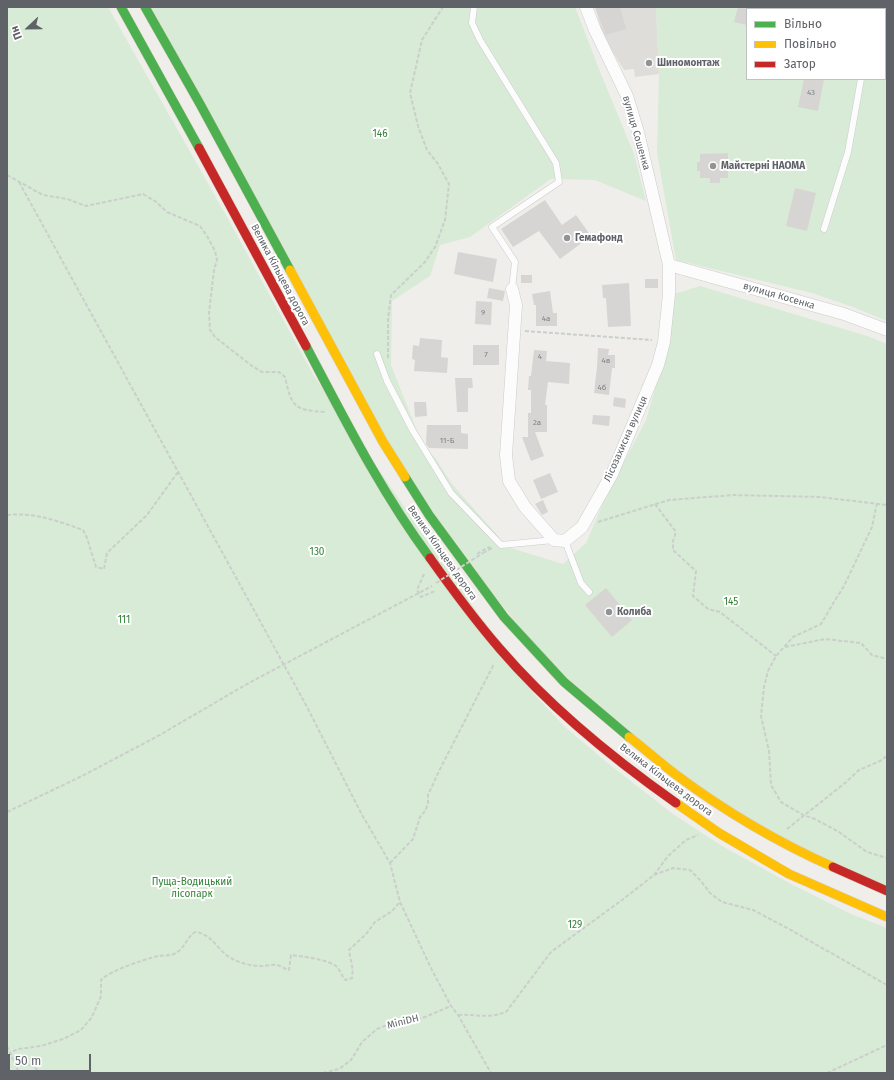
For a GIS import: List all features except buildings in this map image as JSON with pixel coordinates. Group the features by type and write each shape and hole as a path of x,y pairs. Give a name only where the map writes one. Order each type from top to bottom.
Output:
{"main road":[{"name":"Велика Кільцева дорога","path":"121,7 182,114 364,454 409,530 452,589 501,650 548,699 597,742 662,793 719,833 789,874 887,917"},
{"name":"Велика Кільцева дорога","path":"145,7 200,104 383,442 429,515 504,617 564,682 675,774 732,813 800,852 887,891"}],"street":[{"name":"вулиця Сошенка","path":"586,7 629,104 638,132 669,265"},
{"name":"вулиця Косенка","path":"669,265 844,314 887,330"},
{"name":"Лісозахисна вулиця","path":"560,540 582,527 612,474 658,365 664,342 669,294 669,265"},
{"path":"512,289 516,305 506,455 509,481 525,507 560,540"}],"lane":[{"path":"474,7 472,23 480,40 556,163 559,182 492,228 515,262 512,289"},
{"path":"824,229 848,152 861,80"},
{"path":"377,354 388,381 413,431 451,493 501,545 560,540 581,583 588,592"}],"path":[{"path":"388,359 388,319 391,295 425,262 435,247 445,220 450,184 438,164 427,150 418,126 410,93 422,40 443,7"},
{"path":"7,175 43,194 67,199 86,206 143,194 155,200 167,212 200,226 215,251 217,260 214,270 208,312 210,330 215,337 252,366 262,372 279,372 285,376 288,392 294,405 302,409 328,412"},
{"path":"19,182 306,705 361,813 390,864 400,902 451,1006 458,1015 491,1073"},
{"path":"514,330 664,342"},
{"path":"7,515 18,514 48,518 83,530 96,567 104,569 108,553 147,515 178,472"},
{"path":"582,527 669,500 733,495 820,497 887,504"},
{"path":"877,503 872,527 844,586 821,624 793,637 776,656 768,671 764,687 761,716 769,751 771,785 781,802 803,815 815,819 839,832 867,852 887,858"},
{"path":"655,504 676,532 673,541 673,550 696,571 693,596 708,609 720,612 776,656"},
{"path":"477,554 489,547 490,549"},
{"path":"7,812 82,776 158,736 247,684 419,593 487,551"},
{"path":"425,571 417,590 421,597 438,590"},
{"path":"783,647 825,640 861,643 872,655 887,659"},
{"path":"390,864 413,839 420,816 425,811 428,804 428,795 501,650"},
{"path":"787,829 845,783 858,770 880,762 887,756"},
{"path":"458,1015 470,1014 482,1017 496,1016 506,1012 551,952 654,875 668,856 686,840 703,833 719,833"},
{"path":"654,875 673,868 690,870 710,893 722,902 753,910 790,929 887,986"},
{"path":"10,1053 18,1049 48,1044 63,1039 81,1030 92,1017 101,996 101,980 106,975 143,961 160,956 173,955 184,947 190,935 195,932 201,932 209,937 221,951 230,957 250,965 277,965 289,970 292,955 330,963 337,967 345,980 352,978 354,971 348,950 367,933 375,922 392,911 400,902"},
{"name":"MiniDH","path":"323,1073 339,1069 351,1060 362,1042 377,1030 392,1023 414,1020 451,1006"},
{"path":"827,1073 887,1045"},
{"path":"7,1046 19,1073"},
{"path":"10,1053 44,1073"}],"shaded area":[{"path":"595,7 656,7 659,74 635,77 634,69 624,70 603,36"}],"green space":[{"path":"7,7 108,7 227,217 314,376 533,693 565,727 610,765 673,814 722,846 789,883 851,914 887,928 887,1073 7,1073"},
{"path":"145,7 575,7 634,154 646,201 595,180 551,179 470,237 440,245 430,276 392,301 391,365 419,436 452,484 498,536 501,545 563,564 586,543 604,501 646,420 669,342 674,294 700,286 867,336 887,344 887,891 732,813 564,682 429,515"},
{"path":"656,7 887,7 887,321 853,307 812,293 676,260 657,153 659,75"}],"traffic: fast":[{"path":"121,7 199,148"},
{"path":"145,7 200,104 290,270"},
{"path":"306,346 379,481 412,533 430,558"},
{"path":"405,477 429,515 504,617 564,682 629,737"}],"traffic: slow":[{"path":"290,270 383,442 405,477"},
{"path":"629,737 675,774 731,813 791,847 833,867"},
{"path":"676,803 719,833 789,874 887,917"}],"traffic: jam":[{"path":"199,148 306,346"},
{"path":"430,558 491,638 540,691 606,750 676,803"},
{"path":"833,867 887,891"}],"place":[{"name":"Шиномонтаж","path":"649,63"},
{"name":"Майстерні НАОМА","path":"713,166"},
{"name":"Гемафонд","path":"567,238"},
{"name":"Колиба","path":"609,612"}],"park label":[{"name":"146","path":"380,134"},
{"name":"130","path":"317,552"},
{"name":"145","path":"731,602"},
{"name":"111","path":"124,620"},
{"name":"Пуща-Водицький лісопарк","path":"192,888"},
{"name":"129","path":"575,925"}]}
